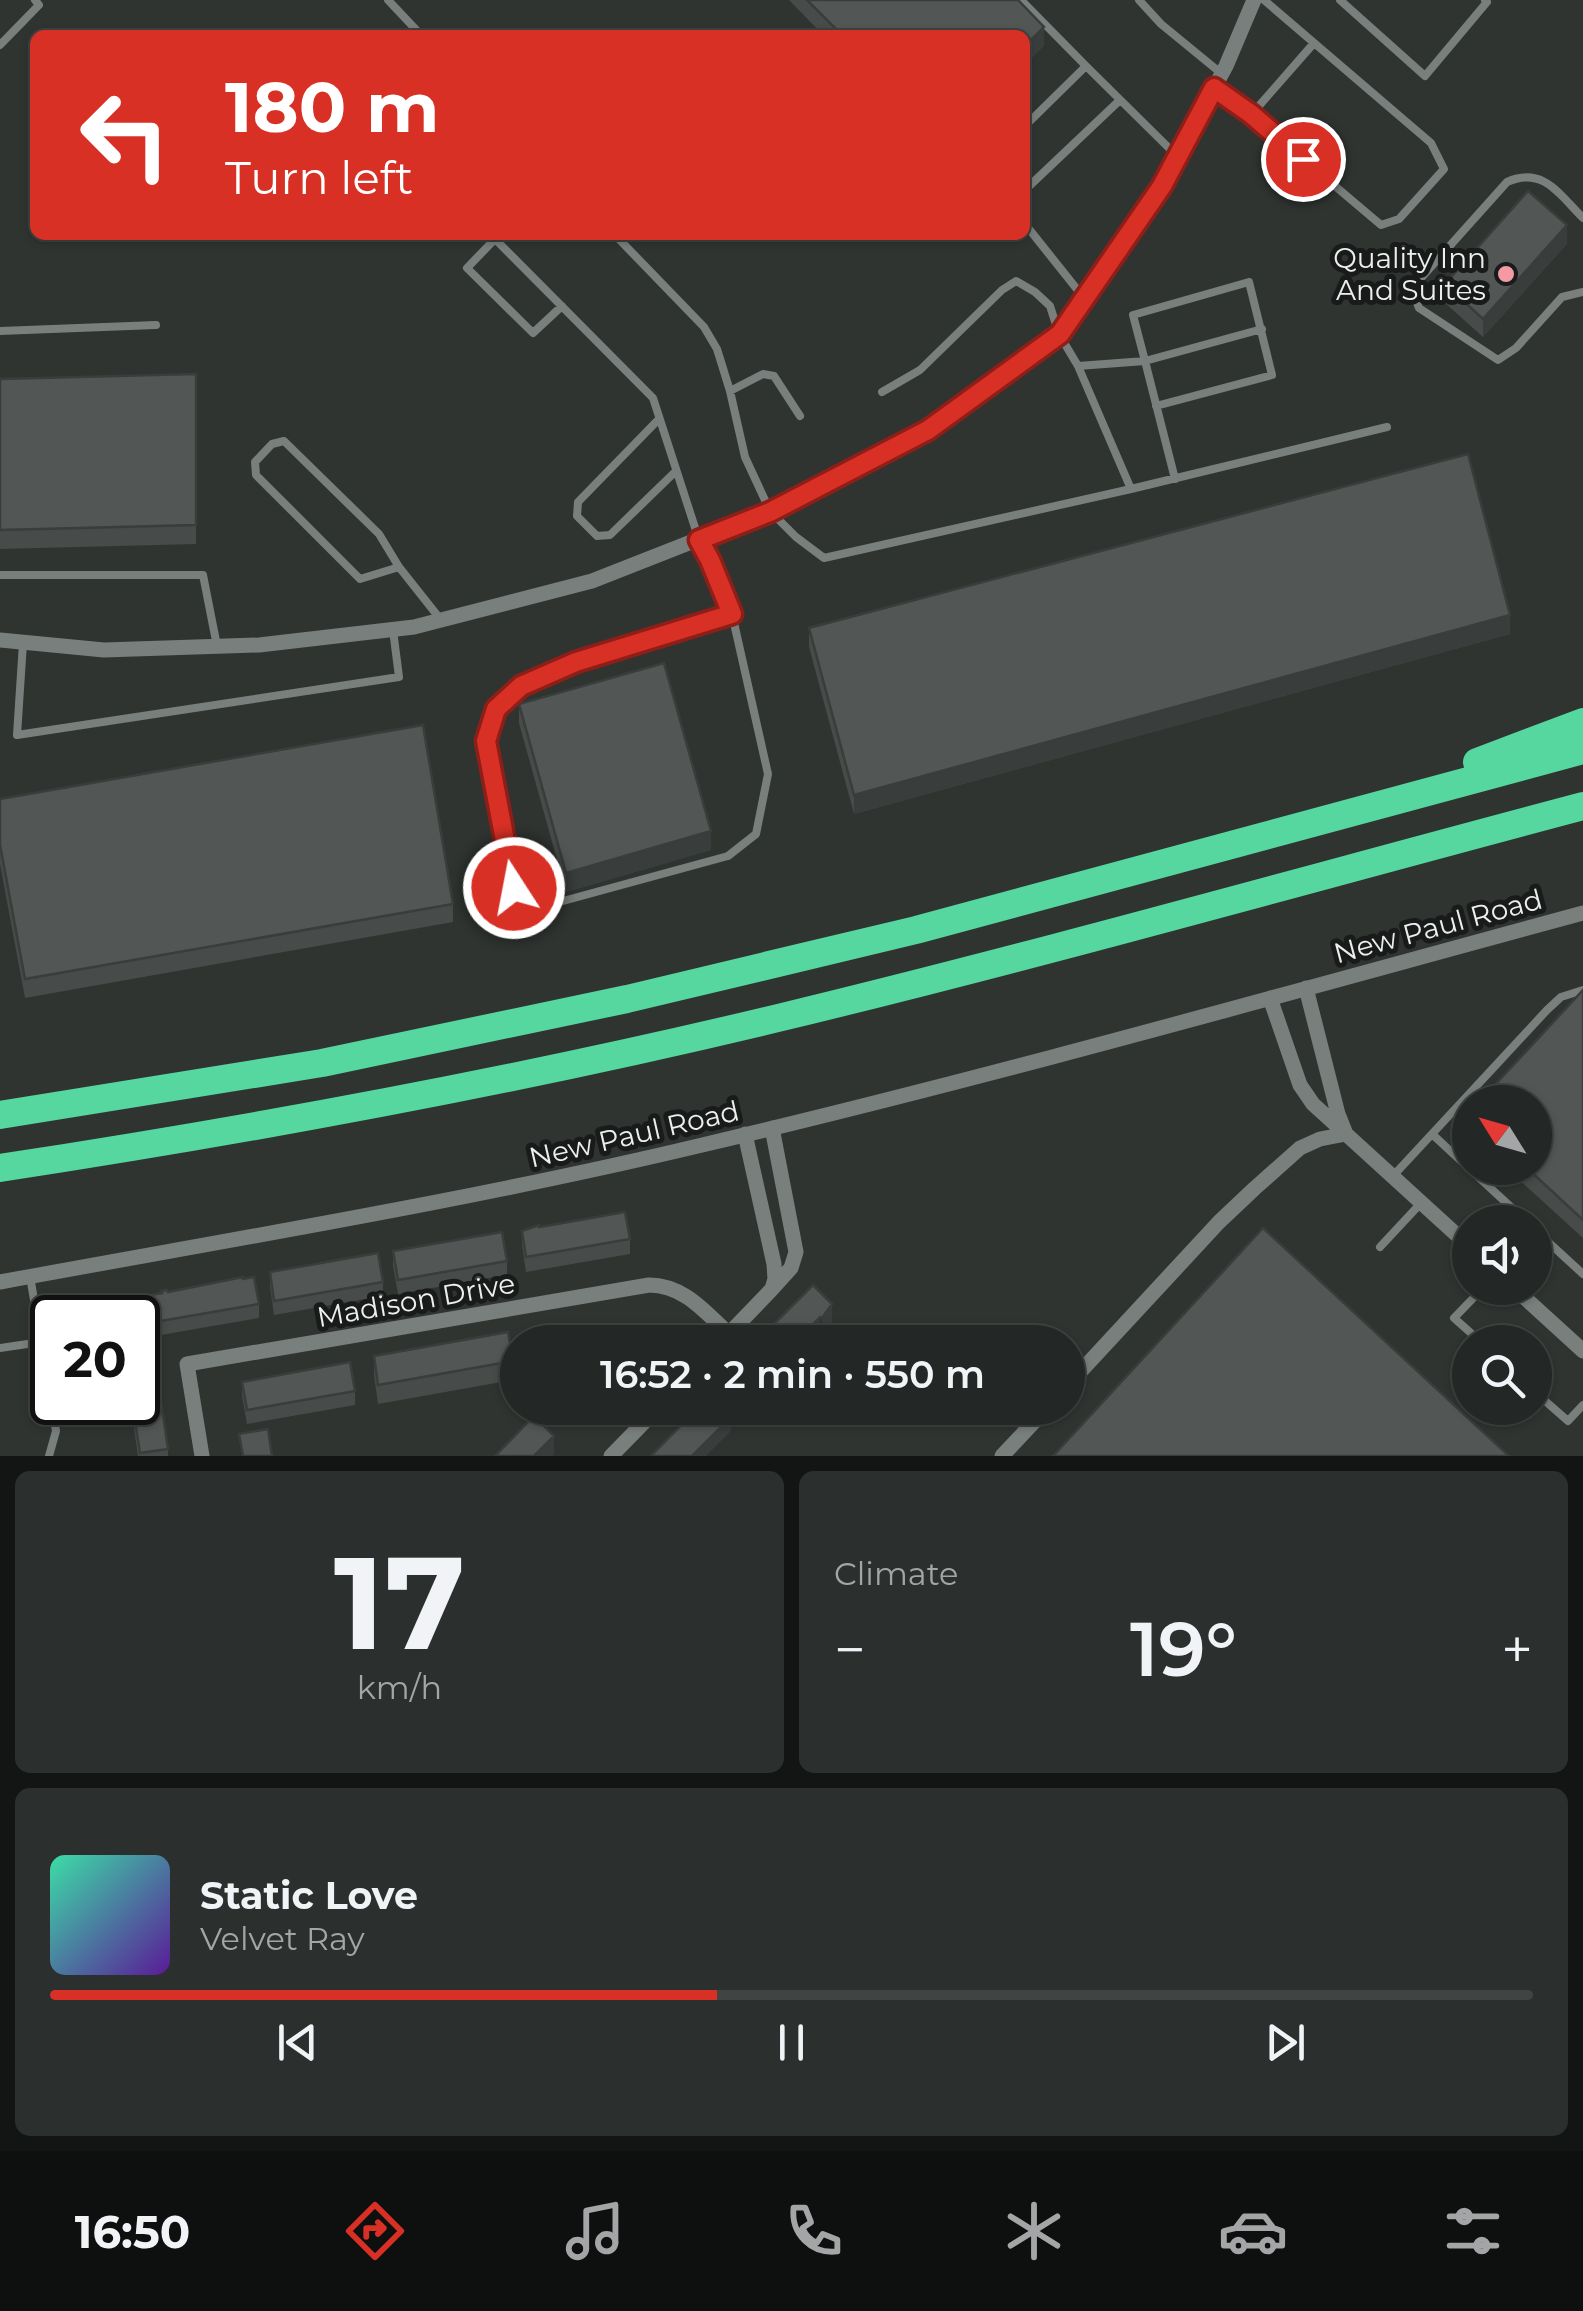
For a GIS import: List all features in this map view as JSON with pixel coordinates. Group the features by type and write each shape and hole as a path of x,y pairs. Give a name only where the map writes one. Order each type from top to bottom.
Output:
{"highway":[{"path":"1318,822 1583,722"},
{"path":"0,1116 322,1063 626,999 916,930 1583,750"},
{"path":"0,1168 360,1108 778,1018 1583,806"}],"street":[{"path":"0,640 104,650 258,645 393,629 592,580 770,512 928,430 1060,334 1162,186 1218,81 1254,0"},
{"name":"New Paul Road","path":"0,1282 423,1205 614,1165 926,1092 1583,913"},
{"name":"New Paul Road","path":"1306,988 1346,1134"},
{"path":"1270,998 1300,1085 1313,1104 1452,1230"},
{"name":"Madison Drive","path":"738,1325 784,1278 794,1259 795,1244 772,1128"},
{"path":"745,1134 774,1264 772,1290"},
{"path":"1085,1367 1266,1177 1310,1142 1346,1134"},
{"path":"761,1204 786,1199"},
{"name":"Madison Drive","path":"202,1456 187,1364 650,1286 680,1291 713,1325"},
{"path":"1533,1305 1583,1351"},
{"path":"611,1456 641,1425"},
{"path":"1002,1456 1030,1425"}],"lane":[{"path":"0,45 39,4 35,0"},
{"path":"388,0 417,30"},
{"path":"1021,0 1177,156"},
{"path":"1139,0 1251,114 1381,225 1399,219 1444,169 1431,143 1264,0"},
{"path":"1340,0 1425,76 1487,1"},
{"path":"1251,114 1314,43"},
{"path":"1030,121 1086,66"},
{"path":"1030,185 1120,100"},
{"path":"1583,218 1544,179 1521,176 1507,182 1420,278 1413,293 1419,308 1498,360 1516,348 1562,298 1583,292"},
{"path":"1030,230 1084,298"},
{"path":"490,240 467,268 532,333 562,306"},
{"path":"496,240 653,398 699,540 732,614 768,774 756,834 728,856 541,907 514,888 486,741 496,709 521,686 576,662 732,614"},
{"path":"620,240 704,327 717,349 745,457 770,512 824,558 1175,480 1387,427"},
{"path":"882,392 920,370 1016,281 1050,306 1131,489"},
{"path":"1156,406 1272,375 1250,282 1133,314 1156,406 1175,480"},
{"path":"0,331 156,325"},
{"path":"1078,366 1145,361 1262,329"},
{"path":"730,391 763,374 774,376 800,416"},
{"path":"660,419 578,502 576,516 598,536 610,535 676,471"},
{"path":"399,567 360,579 256,475 255,462 272,444 284,442 379,534 399,567 441,620"},
{"path":"0,576 203,574 217,646"},
{"path":"23,642 17,735 398,676 393,629"},
{"path":"1393,1176 1555,1002 1583,990"},
{"path":"1432,1134 1509,1205"},
{"path":"1380,1247 1422,1202"},
{"path":"1552,1246 1583,1274"},
{"path":"30,1276 33,1295"},
{"path":"1462,1325 1454,1318 1467,1305"},
{"path":"0,1348 30,1344"},
{"path":"1552,1407 1568,1421 1583,1405"},
{"path":"48,1456 55,1425"}],"building":[{"path":"807,0 1018,0 1044,27 1030,41 1030,30 837,30"},
{"name":"Quality Inn And Suites","path":"1528,191 1567,225 1483,319 1445,284"},
{"path":"196,374 196,525 0,530 0,379"},
{"path":"1468,454 1510,615 854,795 809,628"},
{"path":"664,663 711,831 566,873 519,704"},
{"path":"423,725 453,904 25,979 0,845 0,799"},
{"path":"1583,990 1583,1220 1545,1185 1552,1185 1552,1085 1495,1085"},
{"path":"625,1212 630,1239 526,1257 522,1231"},
{"path":"1263,1228 1452,1403 1452,1425 1476,1425 1509,1456 1053,1456"},
{"path":"502,1232 507,1261 398,1280 393,1251"},
{"path":"378,1253 383,1282 274,1301 270,1272"},
{"path":"254,1277 259,1304 160,1321 160,1295 151,1295"},
{"path":"813,1285 832,1304 812,1325 773,1325"},
{"path":"500,1333 500,1363 378,1385 374,1356"},
{"path":"350,1362 355,1391 247,1410 242,1382"},
{"path":"160,1394 168,1449 140,1453 136,1425 160,1425"},
{"path":"525,1425 543,1425 554,1436 534,1456 495,1456"},
{"path":"681,1425 723,1425 692,1456 651,1456"},
{"path":"268,1429 272,1456 243,1456 239,1434"}],"place":[{"name":"Quality Inn And Suites","path":"1506,274"}],"route":[{"path":"514,888 486,741 496,709 521,686 576,662 732,614 699,540 770,512 928,430 1060,334 1162,186 1214,88 1303,159"}]}
